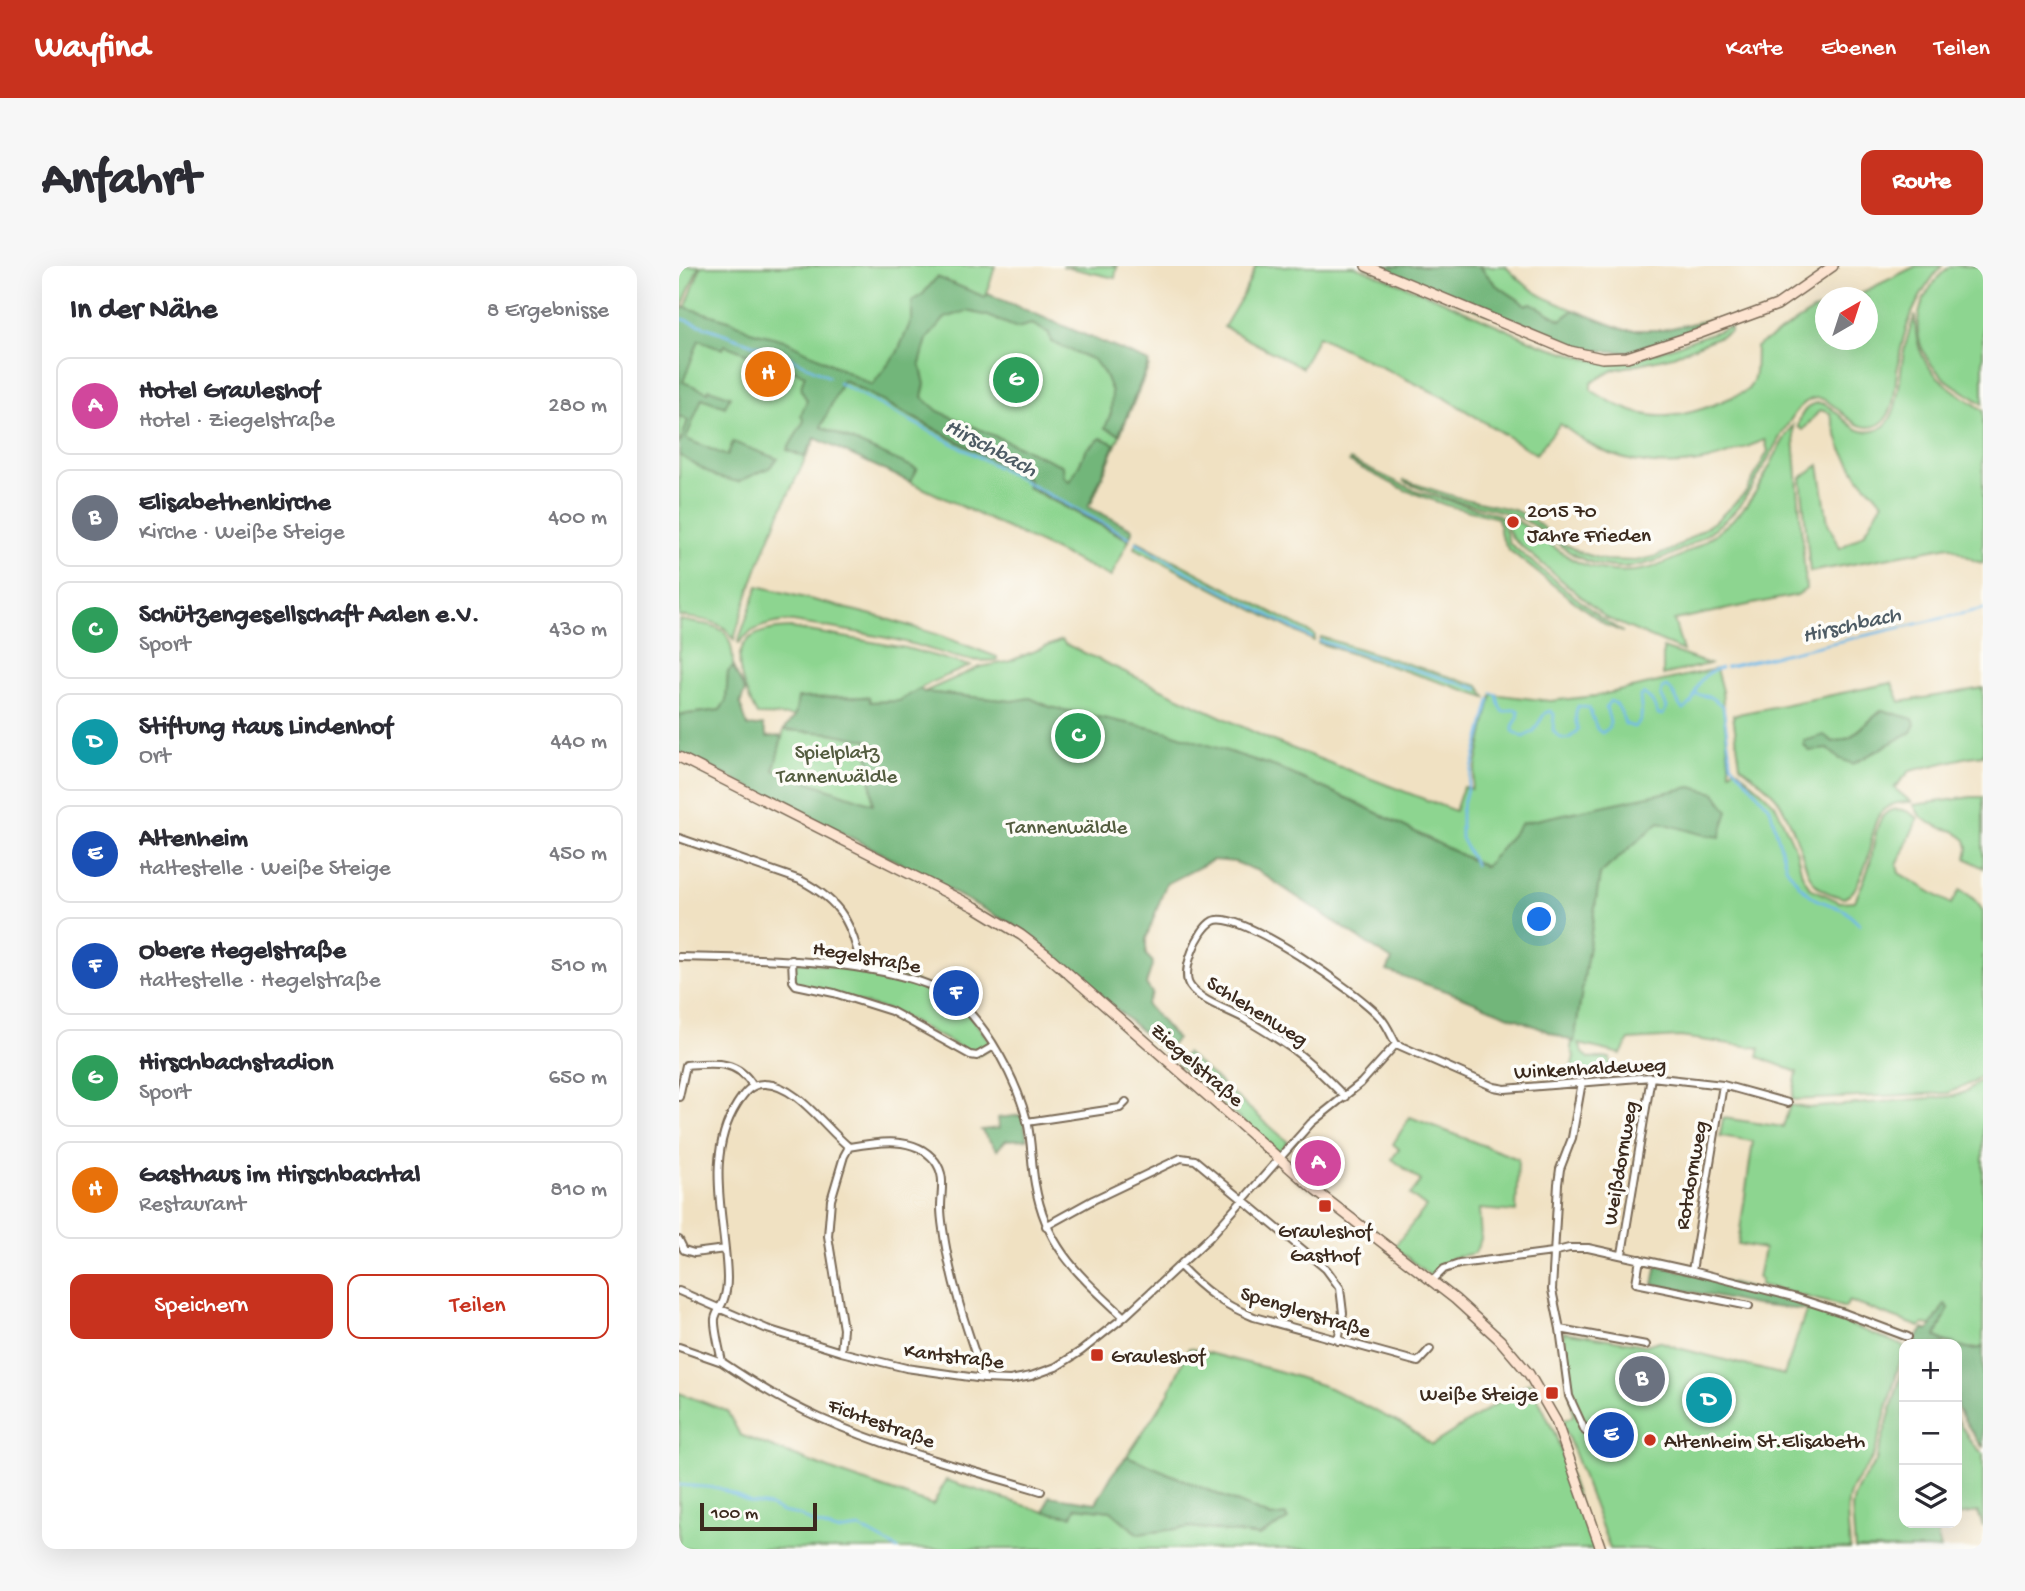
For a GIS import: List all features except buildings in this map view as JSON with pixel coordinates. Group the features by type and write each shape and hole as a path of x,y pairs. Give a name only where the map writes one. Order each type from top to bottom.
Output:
{"main road":[{"path":"1366,266 1570,351 1602,358 1626,357 1777,306 1833,266"},
{"name":"Ziegelstraße","path":"679,757 975,907 1021,935 1316,1191 1432,1281 1500,1340 1529,1374 1556,1421 1601,1549"}],"street":[{"path":"679,838 800,880 818,890 845,918 853,933 862,968"},
{"name":"Schlehenweg","path":"1345,1097 1289,1046 1191,988 1186,979 1187,965 1202,931 1214,920 1225,920 1268,937 1312,963 1365,1002 1382,1018 1396,1044"},
{"name":"Hegelstraße","path":"679,957 792,960 862,968 912,979 935,987 958,1001 979,1024 1007,1070 1027,1122 1035,1185 1046,1226 1060,1251 1081,1276 1124,1317"},
{"name":"Hegelstraße","path":"792,960 793,981 796,985 834,992 874,1004 970,1055 977,1056 994,1046"},
{"path":"1279,1158 1311,1123 1361,1083 1396,1044"},
{"name":"Winkenhaldeweg","path":"1396,1044 1494,1087 1505,1089 1651,1077 1723,1085 1789,1103"},
{"path":"679,1097 686,1065 713,1063 732,1066 747,1076 753,1086"},
{"name":"Weißdornweg","path":"1622,1254 1651,1077"},
{"path":"1582,1082 1572,1138 1560,1169 1552,1290 1569,1396 1585,1431"},
{"path":"722,1362 715,1319 724,1299 727,1281 718,1180 722,1140 732,1112 744,1093 753,1086 763,1083 777,1086 793,1094 849,1147"},
{"name":"Rotdornweg","path":"1692,1271 1723,1085"},
{"path":"1027,1122 1121,1108 1126,1102"},
{"path":"841,1352 843,1329 828,1236 831,1200 844,1156 849,1147 874,1142 916,1146 933,1158 941,1171 943,1183 940,1208 951,1276 984,1379"},
{"path":"1046,1226 1181,1158 1195,1160 1327,1269 1340,1288 1343,1313 1338,1341"},
{"name":"Kantstraße","path":"679,1291 767,1329 841,1352 906,1368 984,1379 1010,1380 1031,1376 1056,1367 1124,1317 1180,1266 1244,1201 1279,1158"},
{"path":"679,1240 684,1250 694,1254 725,1249"},
{"path":"1432,1281 1444,1269 1459,1264 1569,1248 1588,1248 1692,1271 1821,1305 1908,1337"},
{"path":"1640,1259 1636,1283 1749,1306"},
{"name":"Spenglerstraße","path":"1180,1266 1200,1286 1231,1307 1254,1317 1418,1362 1430,1349"},
{"path":"1560,1329 1646,1345"},
{"name":"Fichtestraße","path":"679,1348 722,1362 820,1419 899,1448 1041,1491"}],"green space":[{"path":"679,266 699,266 682,306 679,305"},
{"path":"701,266 995,266 986,297 1149,366 1091,504 921,414 843,380 1028,480 1028,488 1129,540 1111,577 910,482 917,470 821,428 772,531 734,640 730,633 718,624 679,616 679,417 688,420 686,426 690,418 679,414 679,325"},
{"path":"1062,266 1117,266 1115,278"},
{"path":"1256,266 1355,266 1434,297 1539,344 1608,363 1643,357 1730,327 1730,332 1673,356 1613,370 1591,383 1591,390 1612,403 1632,411 1668,416 1686,414 1746,391 1754,377 1756,347 1815,310 1815,350 1878,350 1878,287 1873,287 1916,266 1942,266 1925,288 1907,325 1892,406 1883,422 1872,427 1860,425 1828,401 1811,399 1795,413 1748,493 1727,519 1675,553 1629,567 1596,564 1580,558 1518,517 1444,497 1403,480 1456,497 1514,510 1531,518 1562,543 1581,553 1604,560 1636,561 1673,549 1717,520 1746,492 1768,451 1765,440 1704,461 1649,464 1609,454 1587,443 1560,424 1536,454 1445,398 1318,336 1302,368 1224,327"},
{"path":"1364,266 1479,266 1496,285 1526,305 1531,303 1561,320 1574,310 1625,330 1662,330 1708,320 1708,327 1626,352 1589,350 1555,340"},
{"path":"1479,266 1505,266 1537,292 1574,310 1561,320 1531,303 1527,305 1496,285"},
{"path":"1950,266 1983,266 1983,404 1942,376 1922,348 1918,334 1918,320 1928,291"},
{"path":"937,277 985,297 988,294 1149,362 1119,434 1105,428 1111,413 1112,392 1105,375 1094,360 1051,342 1049,333 1032,324 1017,328 967,311 945,318 927,339 920,364 925,384 922,397 938,411 1063,466 1064,477 1070,482 1087,449 1101,438 1115,444 1088,507 1133,529 1129,539 1028,487 1029,479 843,380 821,427 917,469 910,482 815,438 804,457 787,450 804,421 801,415 807,400 801,388 805,375 725,345 723,349 699,340 683,382 708,392 709,389 730,396 725,407 702,398 686,439 727,456 733,442 778,459 769,468 738,482 717,477 679,455 679,441 688,420 679,416 679,308 684,307 732,321 750,331 784,340 872,385 897,353 912,319 912,301 923,294"},
{"path":"1915,315 1916,333 1926,362 1944,382 1983,410 1983,563 1949,546 1810,572 1801,478 1819,465 1828,523 1840,548 1864,534 1883,502 1859,478 1841,448 1830,413 1820,410 1803,430 1798,427 1799,421 1809,407 1819,403 1831,408 1857,429 1869,432 1885,426 1894,409 1905,346"},
{"path":"1793,425 1806,589 1797,595 1674,620 1683,651 1606,618 1513,539 1508,530 1509,519 1517,521 1572,559 1597,568 1629,571 1658,566 1702,543 1737,515 1754,495"},
{"path":"1350,460 1418,492 1499,515 1509,543 1601,618 1623,632 1606,625 1508,549 1501,536 1498,518 1446,505 1405,490 1349,462"},
{"path":"1137,541 1315,635 1314,641 1135,548"},
{"path":"758,586 939,635 997,657 997,660 964,659 881,637 787,621 760,627 739,643"},
{"path":"679,620 720,629 730,642 733,667 728,672 726,701 720,710 679,715"},
{"path":"791,628 906,648 970,666 932,682 899,701 870,702 868,697 799,698 795,716 757,715 743,683 740,668 740,655 744,644 769,630"},
{"path":"1321,637 1479,686 1486,697 1319,643"},
{"path":"1062,640 1065,644 1273,741 1455,811 1463,787 1471,789 1492,694 1550,701 1596,696 1716,669 1722,691 1730,772 1735,767 1775,804 1810,888 1840,902 1855,901 1868,870 1878,826 1887,812 1894,809 1909,812 1918,818 1897,865 1899,873 1951,904 1960,890 1979,905 1983,912 1983,1074 1974,1082 1948,1093 1792,1100 1797,1072 1758,1057 1760,1048 1680,1037 1629,1040 1621,1054 1579,1044 1589,1058 1610,1058 1611,1075 1569,1077 1574,1056 1571,1048 1600,874 1659,821 1701,834 1715,793 1485,867 1351,800 1050,707 1030,698 1012,701 924,692 980,667 1008,662"},
{"path":"1663,648 1709,664 1663,675"},
{"name":"Tannenwäldle","path":"733,667 745,691 740,704 748,727 763,725 767,737 782,736 774,770 873,804 867,740 830,733 784,730 795,716 798,698 869,697 870,702 899,701 919,689 924,692 1012,701 1030,698 1050,707 1165,731 1276,767 1351,800 1485,867 1522,823 1691,787 1715,793 1728,811 1720,837 1659,822 1600,874 1574,1042 1460,996 1387,971 1392,960 1258,871 1235,862 1213,860 1166,884 1146,939 1146,955 1153,962 1146,984 1152,993 1146,1004 1177,1039 1165,1052 1017,927 872,848 679,752 679,715 720,710 726,701 728,672"},
{"path":"1892,683 1900,702 1983,688 1983,755 1910,771 1894,788 1911,802 1898,803 1881,812 1863,872 1854,890 1844,898 1824,891 1813,881 1794,831 1777,798 1740,765 1733,715","holes":["1882,710 1912,719 1914,724 1911,732 1840,759 1828,749 1833,742 1849,738"]},
{"path":"1882,710 1913,719 1915,724 1911,732 1853,764 1840,759 1828,749 1809,751 1804,745 1804,741 1824,735 1833,742 1850,738"},
{"name":"Spielplatz Tannenwäldle","path":"784,730 830,733 867,740 873,805 773,770"},
{"path":"1983,797 1983,868 1966,858 1966,840 1954,831 1928,822 1920,816 1914,805"},
{"path":"792,960 911,979 958,1001 994,1046 977,1056 891,1011 796,985"},
{"path":"1186,1053 1288,1142 1278,1153 1177,1064"},
{"path":"1983,1079 1983,1347 1971,1349 1962,1347 1962,1339 1941,1339 1936,1336 1949,1308 1944,1305 1932,1325 1923,1324 1920,1327 1849,1301 1845,1308 1760,1285 1761,1279 1758,1278 1764,1249 1738,1244 1753,1141 1720,1136 1723,1118 1783,1127 1790,1105 1808,1108 1954,1096 1965,1092"},
{"path":"1023,1115 1027,1139 1006,1140 997,1150 981,1130 999,1128 998,1118"},
{"path":"1410,1117 1518,1159 1516,1212 1479,1209 1481,1239 1475,1253 1452,1258 1432,1277 1394,1247 1426,1207 1410,1195 1421,1181 1392,1159 1399,1149 1393,1144"},
{"path":"1657,1265 1809,1303 1805,1310 1755,1305 1653,1284"},
{"path":"1809,1303 1844,1314 1842,1322 1899,1344 1899,1364 1875,1452 1853,1486 1848,1501 1850,1549 1610,1549 1562,1421 1573,1416 1563,1332 1646,1345 1659,1341 1784,1375"},
{"path":"1945,1304 1949,1308 1936,1336 1940,1339 1916,1339 1923,1329 1928,1331"},
{"path":"1962,1346 1974,1350 1983,1347 1983,1447 1962,1416"},
{"path":"1189,1348 1282,1372 1330,1388 1409,1428 1432,1445 1530,1382 1555,1434 1595,1549 679,1549 679,1393 727,1411 740,1435 933,1505 946,1480 1045,1512 1076,1507 1111,1511 1138,1534 1191,1527 1260,1536 1285,1516 1272,1517 1127,1456 1169,1393"},
{"path":"1899,1382 1899,1528 1935,1528 1941,1549 1855,1549 1852,1508 1854,1497 1876,1461"},
{"path":"1962,1427 1983,1454 1983,1527 1978,1512 1962,1514"},
{"path":"1127,1456 1271,1517 1285,1515 1288,1520 1259,1536 1191,1527 1138,1534 1111,1511 1076,1507 1072,1516 1045,1512 1049,1496 1096,1503 1113,1473"}],"waterway":[{"name":"Hirschbach","path":"683,319 789,357 829,377"},
{"name":"Hirschbach","path":"839,383 1129,537"},
{"name":"Hirschbach","path":"1136,542 1312,638"},
{"name":"Hirschbach","path":"1726,667 1983,609"},
{"name":"Hirschbach","path":"1320,641 1478,689"},
{"name":"Hirschbach","path":"1492,693 1497,695 1503,712 1515,709 1519,711 1513,731 1523,737 1533,732 1545,713 1550,711 1554,714 1553,730 1566,739 1578,729 1575,718 1578,706 1589,708 1597,729 1602,733 1609,728 1606,707 1610,701 1618,707 1625,724 1634,727 1641,716 1640,696 1647,696 1658,714 1663,715 1667,707 1661,695 1662,689 1667,687 1683,710 1689,706 1703,677 1721,668"},
{"path":"1694,694 1710,697 1723,706 1731,763 1770,808 1786,867 1799,885 1815,899 1844,910 1860,925"},
{"path":"1475,865 1461,838 1461,812 1490,699"},
{"path":"679,1485 719,1488 751,1503 799,1515 812,1523 837,1531 860,1528 898,1549"}],"place":[{"name":"Gasthaus im Hirschbachtal","path":"768,374"},
{"name":"Hirschbachstadion","path":"1016,380"},
{"name":"2015 70 Jahre Frieden","path":"1513,522"},
{"name":"Schützengesellschaft Aalen e.V.","path":"1078,736"},
{"name":"Obere Hegelstraße","path":"956,993"},
{"name":"Hotel Grauleshof","path":"1318,1163"},
{"name":"Grauleshof Gasthof","path":"1325,1206"},
{"name":"Grauleshof","path":"1097,1355"},
{"name":"Elisabethenkirche","path":"1642,1379"},
{"name":"Weiße Steige","path":"1552,1393"},
{"name":"Stiftung Haus Lindenhof","path":"1709,1400"},
{"name":"Altenheim","path":"1611,1435"},
{"name":"Altenheim St.Elisabeth","path":"1650,1440"}]}
